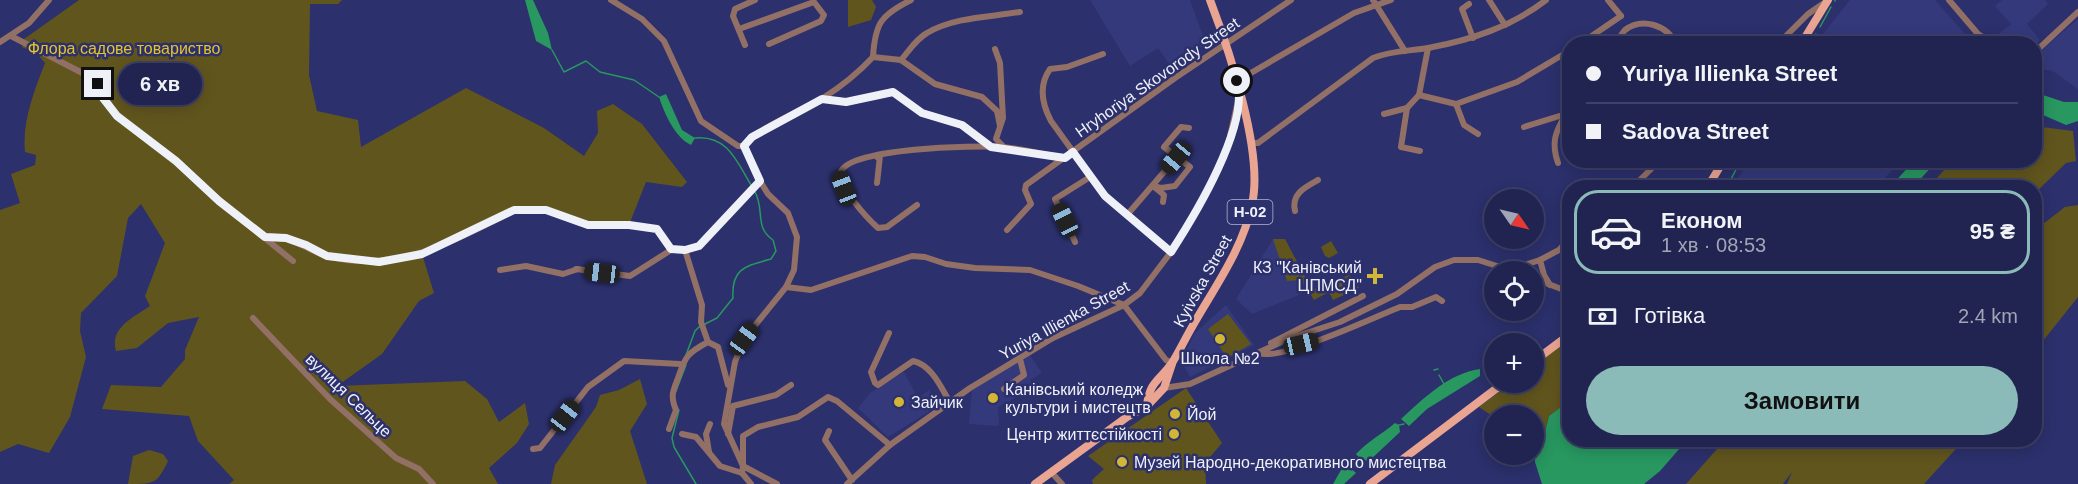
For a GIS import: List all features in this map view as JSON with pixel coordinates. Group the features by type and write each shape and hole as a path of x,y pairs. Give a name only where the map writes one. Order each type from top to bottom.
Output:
{"main road":[{"name":"Kyivska Street","path":"1164,388 1172,363 1242,238 1254,193 1251,143 1240,92 1227,45 1210,0"},
{"path":"1806,36 1828,1"},
{"path":"1544,354 1562,340"},
{"name":"Kyivska Street","path":"1147,405 1150,386 1172,363"},
{"name":"Н-02","path":"1035,484 1147,405 1164,388"},
{"path":"1370,484 1490,393"}],"street":[{"path":"0,42 29,23 49,0"},
{"path":"611,0 642,19 664,41 701,121 738,146 744,146 765,129 822,99 857,73 873,57 876,28 888,13 911,0"},
{"path":"745,45 733,16 735,9 755,0"},
{"name":"Hryhoriya Skovorody Street","path":"1007,230 1031,204 1025,190 1026,185 1291,0"},
{"path":"1237,81 1354,13 1375,3 1391,0"},
{"path":"1489,0 1505,25"},
{"path":"1251,143 1258,143 1373,58 1473,38 1505,25 1546,0"},
{"path":"1608,0 1621,16 1622,28 1618,36"},
{"path":"1949,0 1981,36"},
{"path":"1786,36 1808,14 1828,1"},
{"path":"739,28 814,2 819,5 824,15 821,21 769,44"},
{"path":"1375,3 1405,51"},
{"path":"1469,4 1461,9 1473,38"},
{"path":"901,60 915,42 927,32 972,18 1020,12"},
{"path":"2042,46 2078,12"},
{"path":"1592,36 1621,16"},
{"path":"1620,36 1625,30 1650,25 1659,25 1672,36"},
{"path":"10,36 92,78 117,116 176,161 219,201 293,261"},
{"path":"1384,114 1407,108 1419,95 1428,48"},
{"path":"994,49 1000,63 1003,118 996,139 1004,147"},
{"path":"1103,54 1067,68 1050,69 1044,78 1044,108 1105,196 1171,252"},
{"path":"1419,95 1456,104 1517,82 1562,55"},
{"path":"873,57 901,60 935,84 961,89 982,97 997,111 1000,126"},
{"path":"822,99 846,102 893,92 922,113 962,125 991,147"},
{"name":"Yuriya Illienka Street","path":"850,482 890,445 970,388 1073,327 1124,305 1153,279 1197,211 1228,145 1240,92"},
{"path":"1456,104 1464,125 1478,134"},
{"path":"1407,108 1401,147 1420,151"},
{"path":"1524,127 1562,115"},
{"path":"1558,163 1554,151 1554,138 1562,123"},
{"path":"1153,186 1161,188 1175,186 1190,167 1164,147 1180,127 1189,128"},
{"path":"744,146 768,195 788,213 797,237 794,270 786,287 744,339 738,350 729,390 724,424 742,470 752,484"},
{"path":"860,162 904,150 991,147 1004,147 1065,158"},
{"path":"877,183 880,156"},
{"path":"880,156 851,161 844,166 840,176 844,188 878,228 887,227 917,205"},
{"path":"1127,215 1176,158"},
{"path":"1640,180 1651,168"},
{"path":"1075,242 1054,199 1090,177"},
{"path":"1295,212 1293,204 1297,194 1318,180"},
{"path":"500,270 526,266 563,274 577,269 630,276 671,249 685,250 699,246 760,181"},
{"path":"1153,186 1164,195 1163,202"},
{"path":"265,237 286,238 327,256 379,262 422,254 514,210 538,210 588,225 629,225 657,229 671,249"},
{"path":"1550,285 1544,275 1540,260 1562,247"},
{"path":"685,250 702,305 701,322 708,342 718,346 725,363 729,390"},
{"path":"786,287 811,290 912,256 925,256 946,264 975,268 1041,273 1124,305 1166,360 1172,363"},
{"path":"1164,388 1190,384 1288,339 1340,322 1397,294 1435,267 1454,260 1484,262"},
{"path":"1544,283 1562,290"},
{"path":"1259,353 1284,336 1364,296"},
{"path":"1259,353 1266,356 1323,339 1400,307 1412,307 1436,297 1442,301"},
{"name":"вулиця Сельце","path":"253,318 330,399 396,458 419,469 433,484"},
{"path":"889,333 871,372 875,383 878,385 914,361 920,363 934,376 948,399"},
{"path":"669,429 676,410 672,390 684,360 708,342"},
{"path":"1004,388 1024,375 1020,359"},
{"path":"532,449 540,448 588,387 624,362 684,360"},
{"path":"728,434 733,406 776,395 791,386"},
{"path":"742,470 743,436 771,423 798,417 828,397 837,401 890,445"},
{"path":"709,455 706,434 710,424"},
{"path":"829,431 825,440 850,482"},
{"path":"682,434 696,437 720,466 742,470 777,484"},
{"path":"1051,472 1062,484"}],"shaded area":[{"path":"525,0 533,0 548,33 552,50 536,41"},
{"path":"1090,0 1190,0 1206,44 1172,68 1158,48 1130,66"},
{"path":"1850,0 1935,0 1964,33 1960,36 1822,36"},
{"path":"2002,0 2045,0 2048,4 2027,24 2037,36 1996,36 2011,24 1995,6"},
{"path":"2078,19 2078,89 2051,70 2042,70 2042,50"},
{"path":"666,94 682,130 695,138 691,145 680,137 668,118 659,97"},
{"path":"2042,95 2064,102 2078,102 2078,121 2066,125 2042,114"},
{"path":"1745,168 1894,169 1882,180 1737,180"},
{"path":"1908,168 1931,168 1919,180 1896,180"},
{"path":"1273,239 1285,239 1311,290 1252,314 1236,299"},
{"name":"Школа №2","path":"1226,305 1254,345 1190,377 1181,361 1195,333"},
{"name":"Канівський коледж культури і мистецтв","path":"1029,354 1042,373 1030,380 1032,389 998,407 999,426 969,424 972,389"},
{"path":"1480,369 1480,376 1427,409 1409,426 1401,419 1427,395 1447,381 1469,371"},
{"name":"Зайчик","path":"904,372 918,398 929,390 938,406 888,437 858,408 870,393"},
{"path":"1562,406 1562,447 1681,447 1660,471 1644,484 1542,484 1536,465 1544,465 1545,432 1549,416"},
{"path":"1395,423 1399,425 1400,432 1369,461 1360,459 1356,454"},
{"path":"1345,463 1356,473 1344,484 1333,484"}],"green space":[{"name":"Флора садове товариство","path":"79,0 342,0 338,4 310,4 309,75 317,111 358,120 361,147 466,88 544,128 584,156 598,133 597,111 613,104 642,124 687,182 682,187 646,182 629,225 588,225 546,210 514,211 422,254 434,293 419,301 382,354 337,386 465,381 487,399 499,422 525,403 529,424 517,443 489,468 498,484 229,484 234,480 198,441 189,416 102,409 111,385 161,387 185,359 185,350 199,317 168,323 137,348 116,351 116,336 119,330 130,319 150,306 145,296 165,243 141,204 128,218 117,276 81,313 80,331 86,357 70,417 49,453 18,444 0,452 0,210 20,203 11,174 35,165 36,155 25,152 25,129 33,96 45,63 37,54 22,47 24,39"},
{"path":"848,0 872,0 876,7 871,20 848,27"},
{"path":"2042,127 2073,131 2076,161 2066,163 2042,186 2042,180 1935,180 1946,168 2042,168"},
{"path":"2078,205 2078,297 2042,342 2042,225 2065,207"},
{"path":"1273,239 1285,239 1312,290 1349,275 1359,288 1333,300 1329,292 1314,300 1301,280 1287,281"},
{"path":"1331,241 1338,253 1329,258 1325,256 1321,247"},
{"path":"1228,314 1251,344 1227,358 1208,329"},
{"path":"1562,345 1562,406 1549,416 1544,433 1544,405 1484,405 1484,410 1479,407 1498,393 1544,393 1544,358"},
{"path":"640,379 647,404 630,431 647,484 551,484 555,465 596,407 600,395 619,390"},
{"path":"1186,388 1222,443 1205,463 1206,484 1093,484 1092,480 1104,469 1088,456"},
{"path":"1719,447 1958,447 1924,484 1787,484 1792,472 1783,484 1686,484"},
{"path":"149,450 163,454 168,461 161,474 149,483 128,484 133,456"}],"waterway":[{"path":"1820,27 1831,7"},
{"path":"552,50 564,72 586,61 600,72 634,80 659,97"},
{"path":"695,138 706,138 724,145 736,159 751,185"},
{"path":"1731,180 1737,168"},
{"path":"705,324 717,318 733,298 733,288 738,274 747,267 771,259 776,251 773,240 764,230 755,192"},
{"path":"686,355 695,331 701,325"},
{"path":"676,391 686,365"},
{"path":"1434,370 1438,369"},
{"path":"1439,375 1444,384"},
{"path":"679,410 672,438 674,447 696,484"},
{"path":"1399,425 1404,424"},
{"path":"1353,467 1360,459"}],"place":[{"name":"КЗ \"Канівський ЦПМСД\"","path":"1375,276"},
{"name":"Школа №2","path":"1220,339"},
{"name":"Канівський коледж культури і мистецтв","path":"993,398"},
{"name":"Зайчик","path":"899,402"},
{"name":"Йой","path":"1175,414"},
{"name":"Центр життєстійкості","path":"1174,434"},
{"name":"Музей Народно-декоративного мистецтва","path":"1122,462"}],"route":[{"path":"98,84 103,98 117,116 176,161 219,201 265,237 286,238 327,256 359,262 379,262 422,254 514,210 531,209 546,210 588,225 629,225 657,229 671,249 685,250 699,246 760,181 744,146 752,137 822,99 846,102 893,92 902,96 922,113 962,125 991,147 1004,147 1065,158 1073,152 1105,196 1171,252 1197,211 1228,145 1240,92 1237,81"}]}
